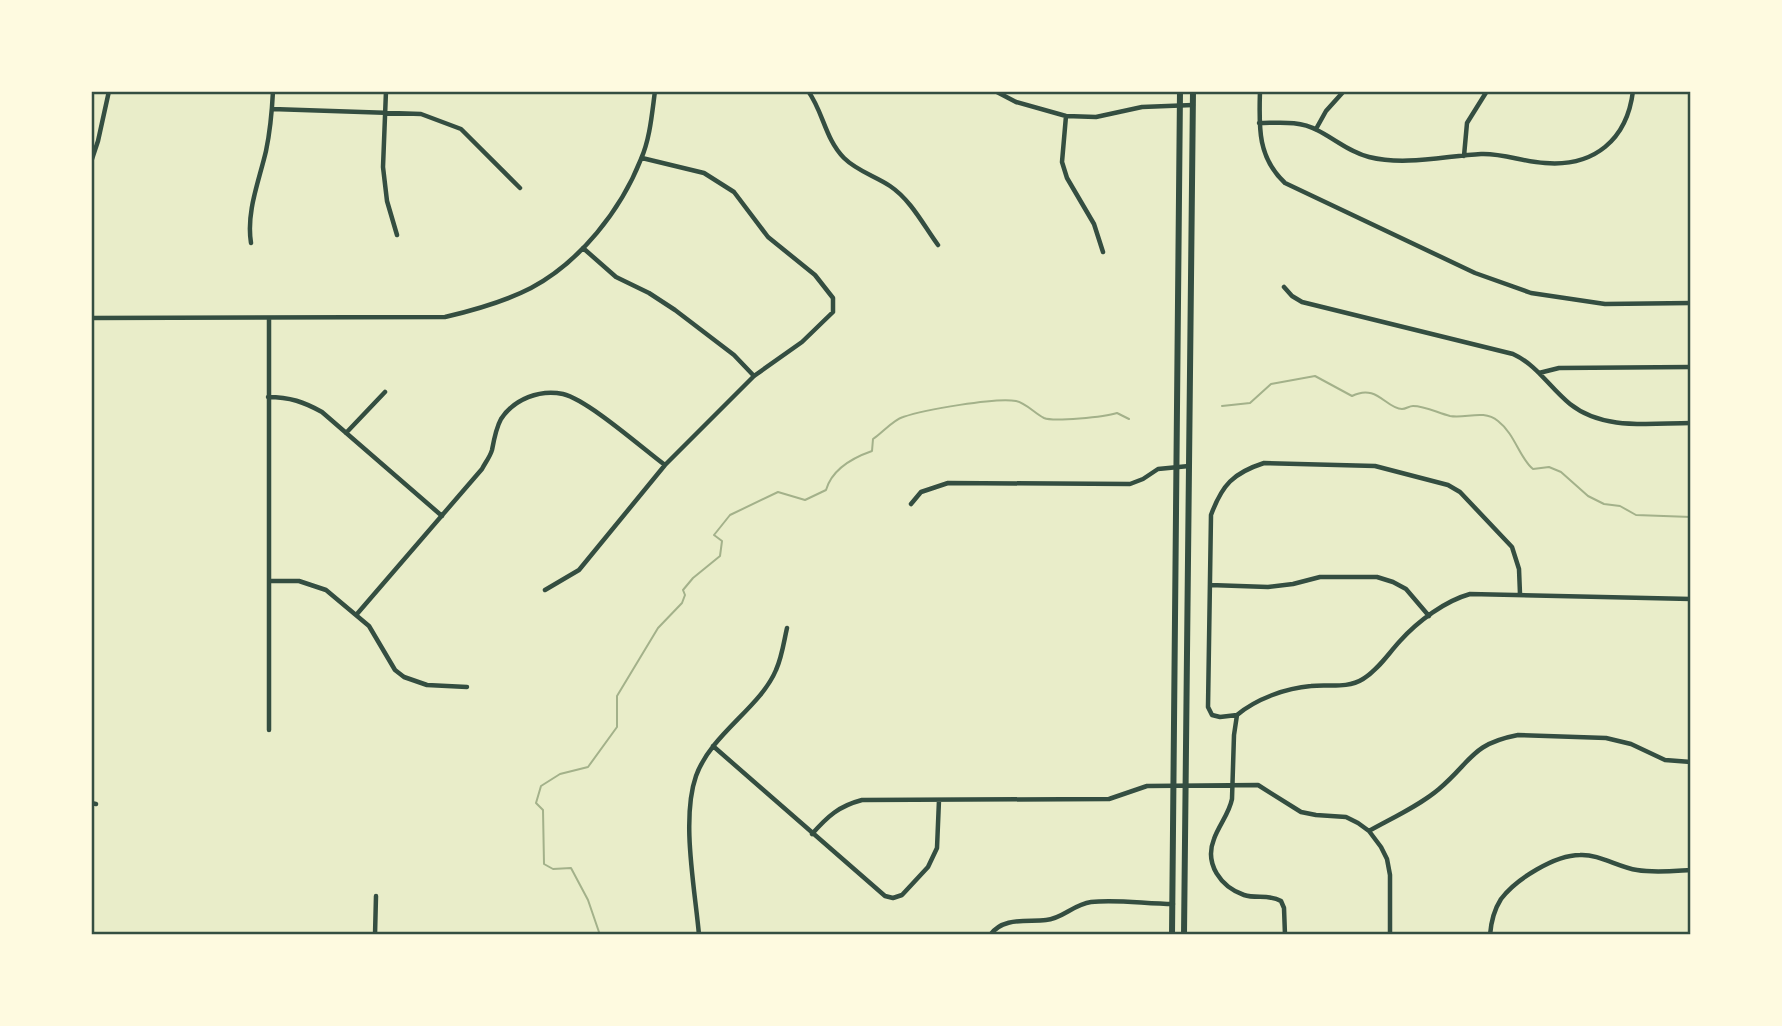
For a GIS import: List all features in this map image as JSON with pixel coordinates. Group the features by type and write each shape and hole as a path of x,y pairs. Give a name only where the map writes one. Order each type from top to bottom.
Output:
{"main road":[{"path":"1172,935 1180,91"},
{"path":"1184,935 1193,91"},
{"path":"1174,583 1188,583"},
{"path":"1173,904 1185,904"}],"street":[{"path":"91,162 109,91"},
{"path":"251,243 250,214 267,148 273,91"},
{"path":"386,91 383,167 387,201 397,235"},
{"path":"91,318 445,317 500,302 552,274 583,248 618,205 642,158 655,91"},
{"path":"808,91 833,144 844,158 862,172 892,187 914,211 938,246"},
{"path":"995,91 1016,102 1066,116 1096,117 1142,107 1193,105"},
{"path":"1260,91 1260,145 1266,161 1284,183 1475,273 1531,293 1605,304 1691,303"},
{"path":"1316,129 1326,111 1344,91"},
{"path":"1464,156 1466,122 1487,91"},
{"path":"1259,123 1294,123 1316,129 1342,147 1371,157 1428,159 1497,154 1544,163 1560,163 1597,153 1611,144 1628,114 1633,91"},
{"path":"272,109 421,114 442,120 461,128 520,188"},
{"path":"1066,116 1062,162 1066,178 1094,224 1103,252"},
{"path":"545,590 579,570 665,465 754,376 802,342 833,312 833,298 815,275 768,237 734,192 704,173 642,158"},
{"path":"583,248 616,277 649,293 675,310 734,355 754,376"},
{"path":"1283,287 1302,302 1513,354 1526,360 1570,404 1596,419 1612,423 1691,424"},
{"path":"269,318 269,730"},
{"path":"1539,373 1559,368 1691,367"},
{"path":"346,433 385,392"},
{"path":"357,614 482,469 491,452 501,420 512,406 527,397 549,393 565,394 583,403 665,465"},
{"path":"268,397 287,397 302,401 322,412 442,516"},
{"path":"1520,594 1517,558 1512,547 1461,492 1448,485 1393,469 1362,466 1264,463 1248,468 1231,480 1218,495 1211,515 1208,707 1212,715 1237,715 1249,705 1294,689 1348,685 1361,680 1373,672 1402,638 1429,616 1446,604 1470,594 1691,599"},
{"path":"911,504 921,492 948,483 1130,484 1158,469 1189,466"},
{"path":"1210,585 1268,587 1320,577 1377,577 1406,589 1429,616"},
{"path":"269,581 299,581 326,590 357,614 377,639 395,670 404,677 427,685 467,687"},
{"path":"699,935 689,831 690,798 696,774 713,746 776,670 786,628"},
{"path":"1237,715 1230,808 1213,840 1211,857 1221,882 1234,891 1247,896 1273,896 1281,901 1284,908 1285,935"},
{"path":"1369,831 1439,789 1480,747 1505,737 1518,735 1605,738 1631,744 1665,760 1691,762"},
{"path":"713,746 885,896 893,898 902,895 928,867 937,848 939,800"},
{"path":"812,834 831,813 862,800 1109,799 1147,786 1258,785 1301,812 1346,817 1369,831 1387,859 1390,875 1391,935"},
{"path":"1490,935 1496,910 1514,885 1532,873 1569,856 1586,855 1636,870 1691,870"},
{"path":"375,935 376,896"},
{"path":"990,935 1007,923 1048,920 1075,906 1091,902 1173,904"}],"waterway":[{"path":"1222,406 1250,403 1271,384 1315,376 1352,396 1361,393 1375,394 1396,408 1418,406 1456,417 1492,417 1504,426 1533,469 1549,467 1561,472 1588,496 1604,504 1620,506 1636,515 1691,517"},
{"path":"600,935 588,900 571,868 553,869 544,864 543,810 536,803 541,786 560,774 588,767 617,727 617,696 658,628 682,603 685,595 683,590 720,556 722,541 714,535 730,515 778,492 805,500 826,490 838,470 872,451 873,439 895,421 913,414 1006,400 1020,402 1049,419 1079,419 1117,413 1129,419"}]}
